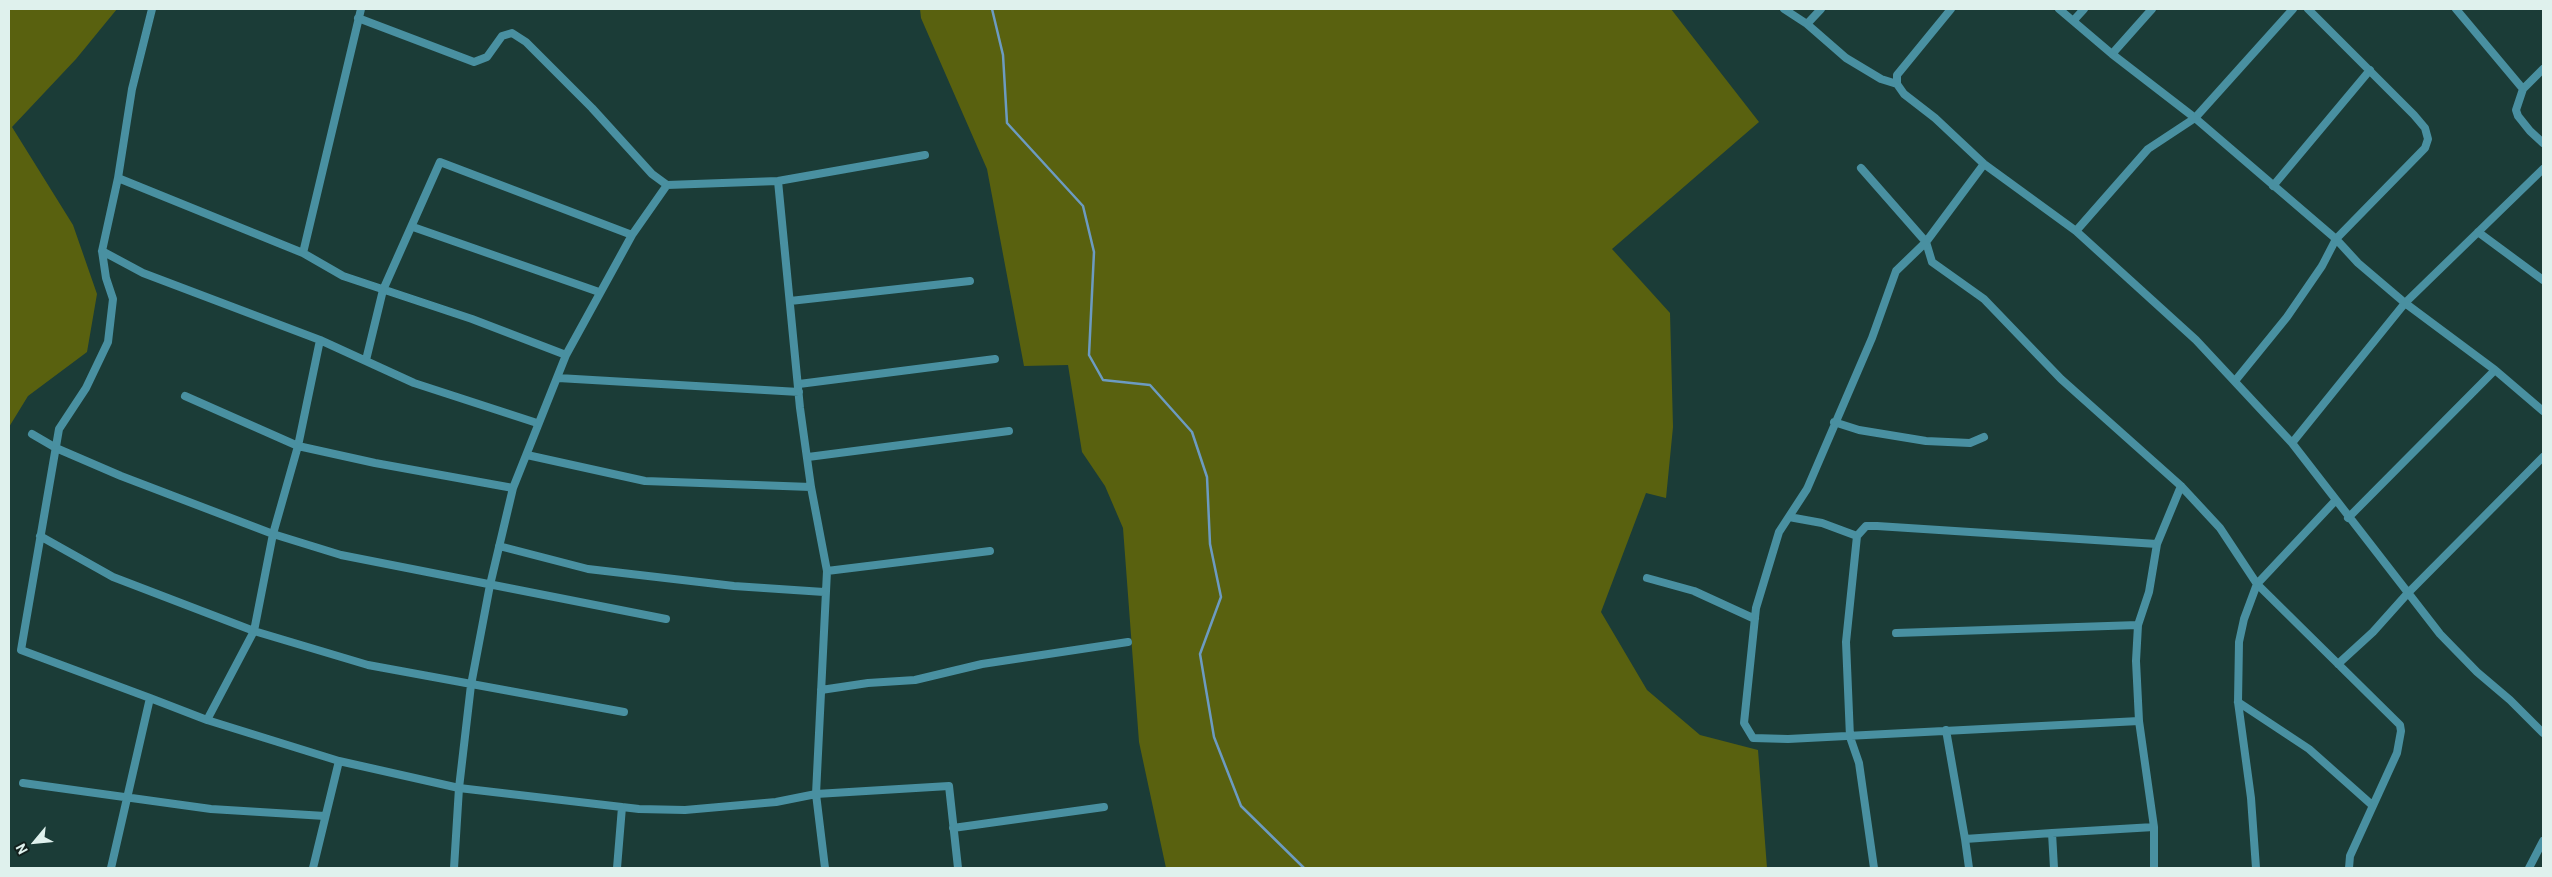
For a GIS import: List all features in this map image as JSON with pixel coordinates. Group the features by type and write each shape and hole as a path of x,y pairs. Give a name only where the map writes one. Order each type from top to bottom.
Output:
{"street":[{"path":"152,9 132,89 118,178 102,251 106,278 113,299 108,342 86,388 59,429 21,650 207,720 339,761 459,788 622,808 685,810 776,802 816,794 949,786 958,868"},
{"path":"303,253 361,9"},
{"path":"1784,9 1807,24 1846,58 1881,79 1897,84"},
{"path":"1807,24 1821,9"},
{"path":"1951,9 1897,75 1897,84 1904,94 1935,118 1984,164 2076,231 2196,340 2292,443 2348,518 2440,634 2477,672 2542,730"},
{"path":"2059,9 2112,54 2195,118 2336,239 2358,263 2405,303 2495,370 2543,411"},
{"path":"2074,20 2084,9"},
{"path":"2112,54 2152,9"},
{"path":"2076,231 2148,149 2195,118 2293,9"},
{"path":"2235,381 2286,317 2322,266 2336,239 2425,148 2428,139 2425,128 2414,115 2308,9"},
{"path":"2456,9 2522,89"},
{"path":"358,18 474,62 487,57 502,36 512,33 526,42 592,108 652,174 667,185 778,181 925,155"},
{"path":"2543,69 2522,89 2517,102 2518,116 2543,143"},
{"path":"2273,186 2370,70"},
{"path":"366,360 384,290 440,162 632,235"},
{"path":"1984,164 1926,242 1896,271 1872,338 1807,488 1779,532 1767,568 1754,619 1744,723 1753,738 1850,737 2139,720"},
{"path":"1861,168 1926,242 1932,262 1984,299 2061,379 2180,486 2220,528 2257,584 2400,725 2401,731 2396,753 2350,856 2348,868"},
{"path":"2292,443 2405,303 2543,169"},
{"path":"118,178 303,253 344,276 472,319 566,354"},
{"path":"778,181 799,388 812,487 827,570 824,592 816,794 826,868"},
{"path":"454,868 459,788 471,685 490,586 513,488 537,423 558,378 566,354 632,235 667,185"},
{"path":"413,226 599,292"},
{"path":"2478,232 2543,280"},
{"path":"102,251 143,272 320,340 414,383 537,423"},
{"path":"790,301 970,281"},
{"path":"207,720 254,631 274,534 298,446 320,340"},
{"path":"558,378 799,388 995,359"},
{"path":"2348,518 2495,370"},
{"path":"185,396 298,446 375,463 513,488"},
{"path":"1834,422 1860,430 1926,441 1970,443 1984,437"},
{"path":"808,457 1009,431"},
{"path":"32,434 56,448 274,534 341,555 490,586 666,619"},
{"path":"526,455 645,481 812,487"},
{"path":"2338,664 2373,632 2407,594 2543,457"},
{"path":"2154,868 2154,827 2139,720 2136,661 2138,625 2149,592 2157,544 2180,486"},
{"path":"2256,868 2251,798 2238,702 2239,642 2244,620 2257,584 2335,501"},
{"path":"1789,517 1822,523 1857,536"},
{"path":"1874,868 1860,763 1850,737 1846,642 1857,536 1866,526 1877,526 2157,544"},
{"path":"40,536 113,577 254,631 368,665 624,712"},
{"path":"499,546 588,569 734,586 824,592"},
{"path":"827,570 990,551"},
{"path":"1647,578 1694,591 1754,619"},
{"path":"1896,633 2138,625"},
{"path":"821,690 868,683 915,680 982,664 1128,642"},
{"path":"111,868 150,698"},
{"path":"2238,702 2309,749 2372,805"},
{"path":"1946,730 1969,868"},
{"path":"313,868 339,761"},
{"path":"23,783 210,809 326,816"},
{"path":"954,828 1104,807"},
{"path":"617,868 622,808"},
{"path":"1965,839 2154,827"},
{"path":"2052,833 2054,868"},
{"path":"2529,868 2543,841"}],"green space":[{"path":"9,9 117,9 76,59 12,127 73,225 97,294 87,352 28,396 9,427"},
{"path":"920,9 1671,9 1759,122 1612,249 1670,313 1673,427 1666,498 1646,493 1601,612 1647,690 1700,735 1758,750 1767,868 1166,868 1139,742 1123,528 1105,486 1082,452 1068,365 1024,366 987,169 921,18"}],"waterway":[{"path":"992,9 1003,55 1007,123 1083,206 1094,252 1089,355 1103,380 1150,385 1192,432 1207,477 1210,544 1221,597 1200,654 1214,737 1241,806 1304,868"}]}
